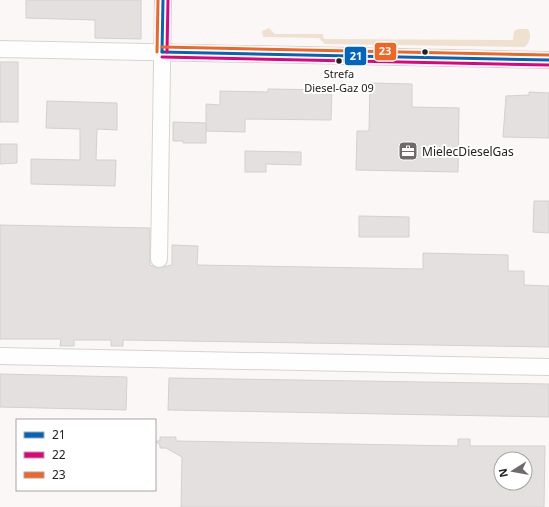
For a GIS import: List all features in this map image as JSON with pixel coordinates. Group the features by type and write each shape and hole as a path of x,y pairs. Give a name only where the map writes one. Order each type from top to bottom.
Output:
{"lane":[{"path":"159,259 163,0"},
{"path":"0,49 549,60"},
{"path":"0,356 549,367"}],"shaded area":[{"path":"269,28 275,34 323,34 324,39 513,40 514,31 518,29 528,29 530,36 525,47 325,44 319,38 263,37 262,31"}],"building":[{"path":"26,0 141,0 141,39 95,38 95,20 26,18"},
{"path":"0,62 18,62 18,122 0,122"},
{"name":"MielecDieselGas","path":"370,83 412,84 412,107 459,108 458,172 356,170 357,131 369,131"},
{"path":"268,89 332,90 331,120 245,119 245,132 206,131 206,104 220,105 220,91 268,92"},
{"path":"529,92 549,93 549,138 503,137 506,96 529,95"},
{"path":"47,101 117,103 117,130 97,129 96,160 116,160 115,186 31,184 31,159 80,160 80,129 46,128"},
{"path":"173,122 206,123 206,143 183,143 183,141 173,141"},
{"path":"0,144 17,144 17,163 0,164"},
{"path":"245,151 301,152 301,165 266,164 266,172 245,172"},
{"path":"534,201 549,201 549,233 533,232"},
{"path":"359,216 409,217 409,237 359,237"},
{"path":"0,225 150,228 150,265 158,268 172,265 172,245 198,246 197,265 423,269 423,253 508,255 508,271 524,271 524,285 549,286 549,347 123,340 123,346 111,346 111,340 74,340 74,346 60,346 61,339 0,339"},
{"path":"0,374 127,377 126,410 0,407"},
{"path":"169,378 549,384 549,417 168,410"},
{"path":"160,437 176,437 176,441 458,446 458,439 470,439 470,446 545,446 544,507 181,507 182,457 166,448 160,448 160,445 156,442 160,441"}],"transit line":[{"name":"23","path":"157,52 158,0"},
{"name":"21","path":"162,52 163,0"},
{"name":"22","path":"167,52 168,0"},
{"name":"23","path":"162,47 549,55"},
{"name":"21","path":"162,52 549,60"},
{"name":"22","path":"162,57 549,65"}],"place":[{"name":"Strefa Diesel-Gaz 09","path":"339,61"},
{"name":"MielecDieselGas","path":"408,151"}]}
